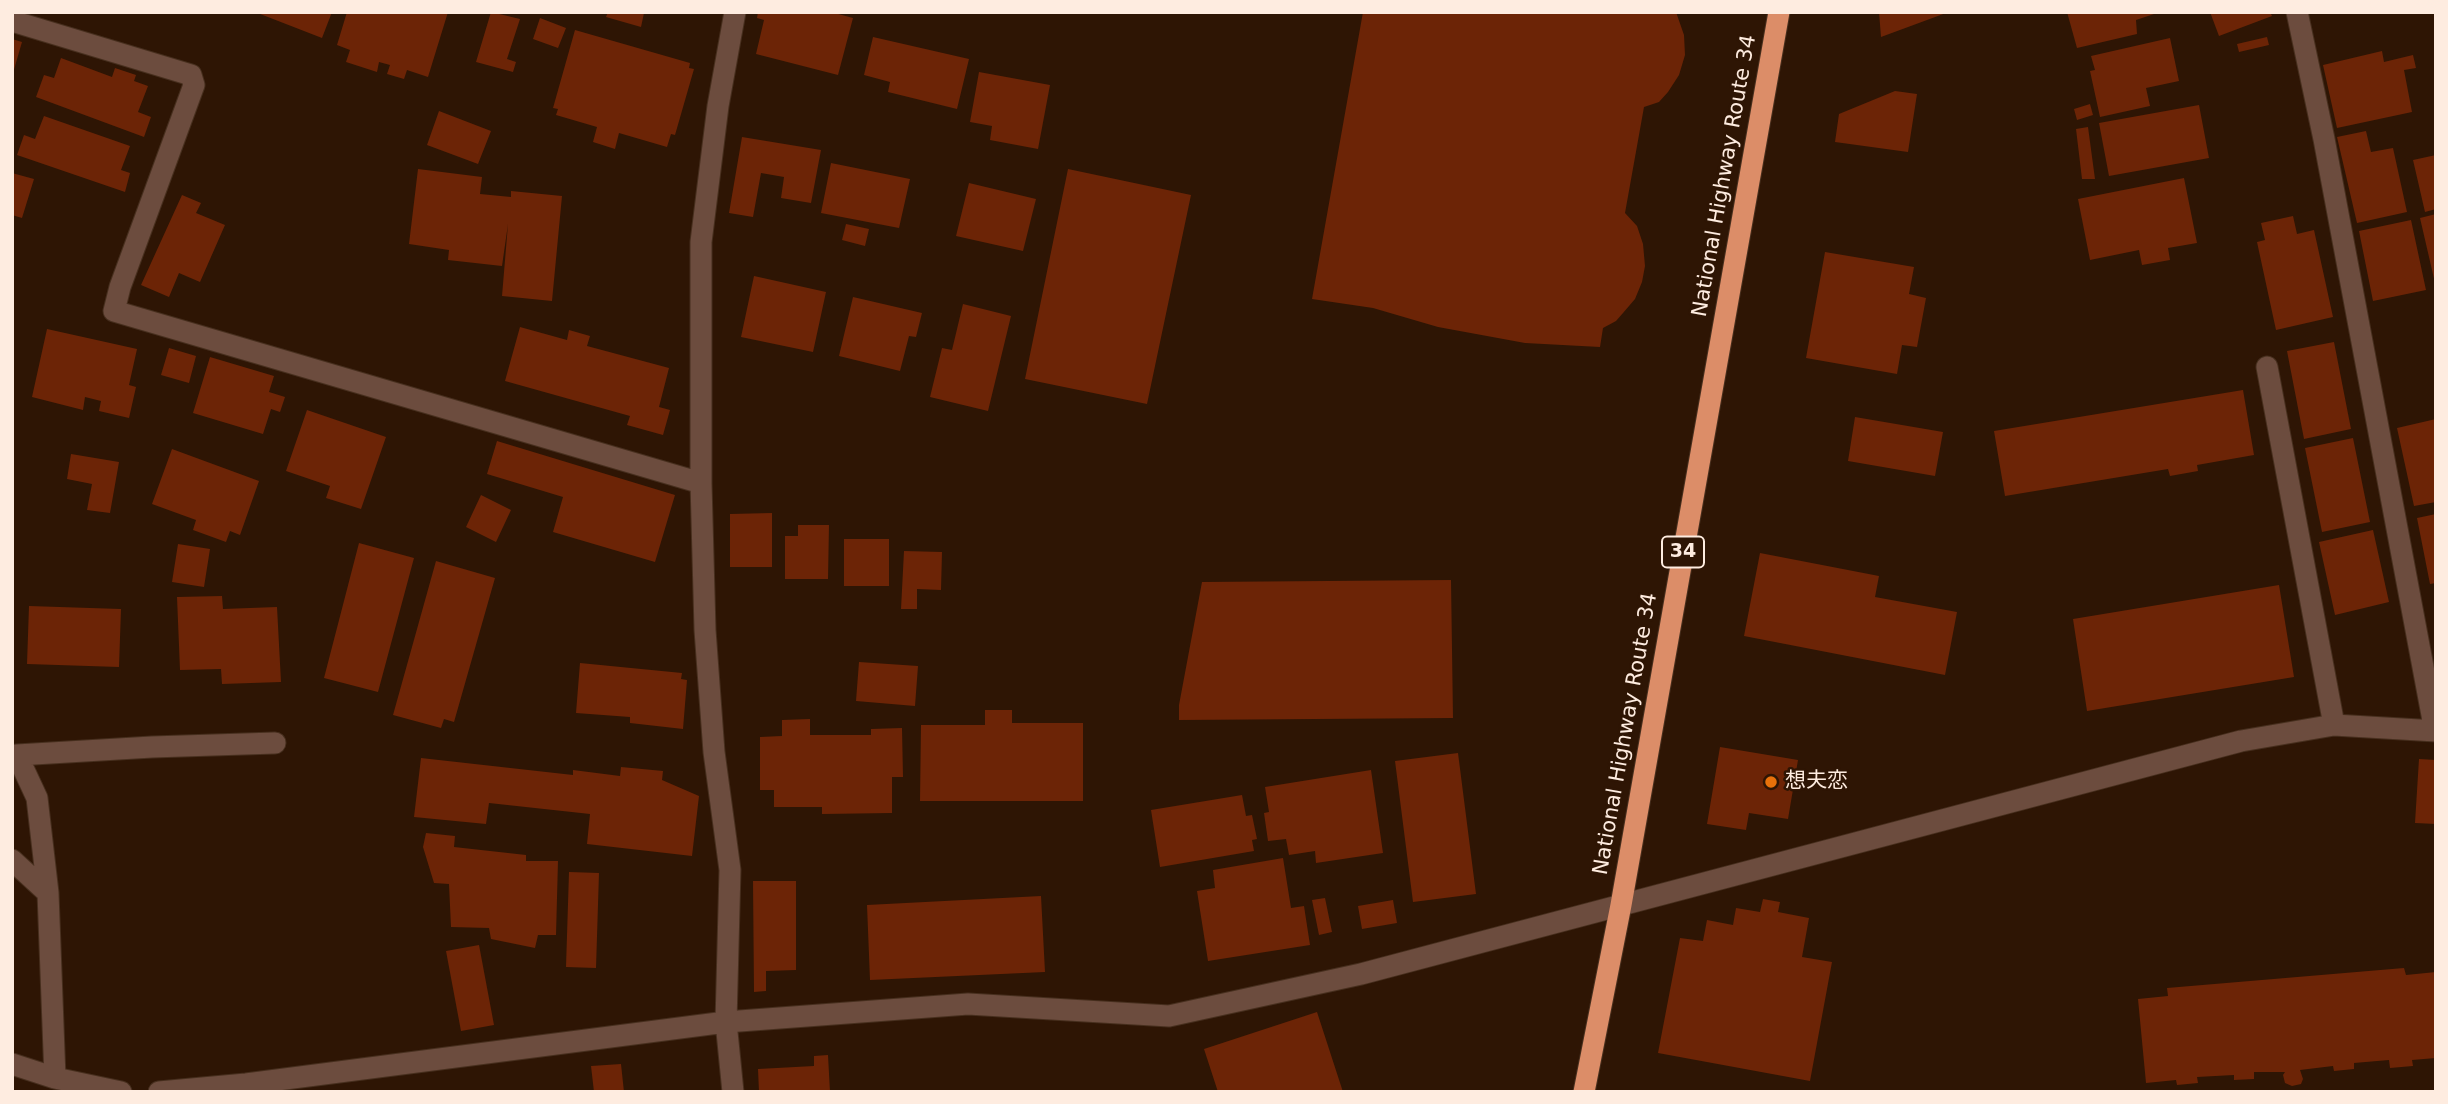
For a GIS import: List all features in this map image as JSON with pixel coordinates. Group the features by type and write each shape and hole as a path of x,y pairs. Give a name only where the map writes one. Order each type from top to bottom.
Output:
{"highway":[{"name":"National Highway Route 34","path":"1584,1092 1621,905 1779,12"}],"street":[{"path":"733,1092 726,1022 730,870 714,752 705,630 701,483 701,242 718,106 735,12"},
{"path":"159,1092 246,1084 726,1022 968,1004 1169,1016 1362,974 2241,741 2334,725 2436,731 2324,139 2297,12"},
{"path":"12,21 191,75 194,85 120,286 114,311 701,483"},
{"path":"2267,367 2334,725"},
{"path":"55,1078 48,893 37,798 17,755 275,743"},
{"path":"12,860 48,893"},
{"path":"12,1064 55,1078 121,1092"}],"building":[{"path":"255,12 332,12 322,38"},
{"path":"347,12 448,12 428,77 407,70 404,79 387,74 390,65 379,62 377,72 346,62 350,50 337,45"},
{"path":"491,12 520,19 507,59 516,62 513,72 476,62"},
{"path":"608,12 642,12 641,27 606,17"},
{"path":"758,12 831,12 853,18 838,75 756,54 764,20 757,18"},
{"path":"1363,12 1676,12 1684,35 1685,55 1679,75 1668,92 1659,102 1644,107 1625,213 1637,226 1643,244 1645,266 1642,282 1635,299 1616,321 1603,328 1600,347 1525,343 1438,327 1373,308 1312,299"},
{"path":"1879,12 1946,12 1946,13 1881,37"},
{"path":"2067,12 2157,13 2136,20 2137,34 2077,48"},
{"path":"2210,12 2270,12 2272,16 2219,36"},
{"path":"540,18 566,28 558,48 533,39"},
{"path":"575,30 690,63 689,68 694,69 675,135 671,134 667,147 619,133 615,149 593,142 597,127 556,115 558,109 553,108"},
{"path":"873,37 969,59 957,109 888,92 890,82 864,75"},
{"path":"2267,37 2269,45 2239,52 2237,44"},
{"path":"2170,38 2179,81 2146,88 2150,106 2100,117 2090,71 2095,70 2091,56"},
{"path":"12,39 22,42 13,73 12,73"},
{"path":"2382,51 2384,62 2413,55 2416,68 2404,70 2412,112 2337,128 2323,65"},
{"path":"61,58 112,77 115,68 136,75 134,81 148,86 138,112 151,117 144,137 36,97 44,75 54,78"},
{"path":"979,72 1050,85 1038,149 990,140 992,126 970,122"},
{"path":"1895,91 1917,94 1908,152 1835,142 1839,114"},
{"path":"2090,104 2093,115 2077,120 2074,109"},
{"path":"2199,105 2209,158 2109,176 2099,123"},
{"path":"439,111 491,131 478,164 427,145"},
{"path":"44,116 130,146 121,170 130,173 125,192 17,155 24,135 35,139"},
{"path":"2088,127 2095,179 2082,179 2076,129"},
{"path":"2366,131 2371,152 2393,148 2407,212 2357,223 2337,137"},
{"path":"742,137 821,150 811,203 781,198 784,177 761,173 753,217 729,213"},
{"path":"2436,155 2436,209 2425,212 2413,160"},
{"path":"831,163 910,179 899,228 821,213"},
{"path":"418,169 482,177 480,194 511,197 511,191 562,196 552,301 502,296 508,224 502,266 448,260 449,250 409,244"},
{"path":"1068,169 1191,195 1147,404 1025,379"},
{"path":"12,173 34,179 22,218 12,215"},
{"path":"2184,178 2197,243 2168,248 2170,260 2142,265 2139,250 2090,260 2078,199"},
{"path":"969,183 1036,199 1023,251 956,236"},
{"path":"182,195 201,203 196,213 225,225 200,282 179,273 169,297 141,285"},
{"path":"2436,214 2436,283 2435,283 2420,218"},
{"path":"2293,216 2297,234 2314,230 2333,317 2276,330 2257,242 2265,240 2261,223"},
{"path":"2411,220 2426,290 2373,301 2359,231"},
{"path":"846,224 869,229 865,246 842,240"},
{"path":"1825,252 1914,267 1909,294 1926,298 1917,347 1902,345 1897,374 1806,358"},
{"path":"754,276 826,292 813,352 741,337"},
{"path":"853,297 922,313 916,337 909,336 900,371 839,356"},
{"path":"963,304 1011,316 988,411 930,397 942,348 952,350"},
{"path":"520,327 567,340 569,330 590,336 587,346 669,368 659,407 670,410 663,435 627,425 630,416 505,381"},
{"path":"47,329 137,349 129,385 136,387 129,418 99,411 101,401 85,397 83,410 32,397"},
{"path":"2334,342 2351,429 2304,439 2287,351"},
{"path":"169,348 196,356 189,383 161,375"},
{"path":"210,357 274,376 269,392 285,397 280,412 271,409 263,434 193,413"},
{"path":"2243,390 2254,455 2197,465 2198,471 2170,476 2168,469 2005,496 1994,431"},
{"path":"307,410 386,437 361,509 326,498 330,486 286,471"},
{"path":"1855,417 1943,432 1935,476 1848,461"},
{"path":"2436,419 2436,502 2414,506 2397,428"},
{"path":"2353,438 2370,522 2322,532 2305,448"},
{"path":"497,441 675,495 655,562 553,532 563,497 487,474"},
{"path":"172,449 259,481 240,535 230,531 226,542 193,530 196,520 152,504"},
{"path":"71,454 119,462 110,513 87,510 92,484 67,479"},
{"path":"481,495 511,510 496,542 466,527"},
{"path":"772,513 772,567 730,567 730,514"},
{"path":"2436,514 2436,583 2430,584 2417,518"},
{"path":"798,525 829,525 828,579 785,579 785,536 798,536"},
{"path":"2373,530 2389,602 2335,615 2319,542"},
{"path":"844,539 889,539 889,586 844,586"},
{"path":"359,543 414,558 378,692 324,678"},
{"path":"178,544 210,549 204,587 172,582"},
{"path":"904,551 942,552 941,590 917,589 917,609 901,609"},
{"path":"1760,553 1879,576 1875,597 1957,612 1945,675 1744,636"},
{"path":"436,561 495,578 454,722 444,719 441,728 393,715"},
{"path":"1451,580 1453,718 1179,720 1179,705 1202,582"},
{"path":"2279,585 2294,677 2087,711 2073,619"},
{"path":"222,596 223,609 277,607 281,682 222,684 221,669 180,670 177,597"},
{"path":"29,606 121,609 119,667 27,664"},
{"path":"859,662 918,666 915,706 856,701"},
{"path":"580,663 682,673 681,679 687,680 683,729 630,723 630,717 576,713"},
{"path":"985,710 1012,710 1012,723 1083,723 1083,801 920,801 921,725 985,725"},
{"path":"810,719 810,735 871,735 871,729 902,728 903,777 892,777 892,813 822,814 822,807 774,807 774,790 760,790 760,737 782,736 782,720"},
{"path":"1720,747 1798,760 1788,819 1749,813 1746,830 1707,824"},
{"path":"1458,753 1476,894 1413,902 1395,761"},
{"path":"421,758 573,775 573,770 620,776 621,767 663,771 662,780 699,796 692,856 587,844 590,814 489,803 486,824 414,817"},
{"path":"2419,759 2436,760 2436,824 2415,823"},
{"path":"1371,770 1383,853 1316,863 1315,851 1289,855 1286,839 1268,841 1264,813 1269,812 1265,787"},
{"path":"1242,795 1246,816 1252,815 1257,839 1252,840 1254,851 1160,867 1151,810"},
{"path":"426,833 455,836 454,847 526,855 526,861 558,861 556,935 538,935 535,948 491,939 489,928 451,927 449,884 434,883 423,847"},
{"path":"1283,858 1291,908 1304,906 1310,945 1208,961 1197,891 1215,888 1213,870"},
{"path":"569,872 599,873 596,968 566,967"},
{"path":"753,881 796,881 796,970 766,971 766,991 754,992"},
{"path":"1041,896 1045,972 870,980 867,905"},
{"path":"1325,898 1332,932 1319,935 1312,900"},
{"path":"1763,899 1780,902 1778,912 1809,918 1802,957 1832,962 1810,1081 1658,1053 1680,938 1703,941 1707,920 1733,925 1736,908 1760,912"},
{"path":"1393,900 1397,923 1362,929 1358,906"},
{"path":"479,945 494,1025 461,1031 446,951"},
{"path":"2404,968 2406,975 2436,972 2436,1058 2412,1060 2413,1066 2390,1068 2389,1060 2354,1063 2354,1069 2334,1071 2333,1066 2300,1070 2303,1079 2301,1084 2292,1086 2285,1083 2285,1072 2254,1072 2254,1079 2234,1080 2234,1075 2197,1077 2198,1083 2177,1085 2176,1080 2146,1083 2138,999 2168,996 2167,988"},
{"path":"1317,1012 1343,1092 1218,1092 1204,1049"},
{"path":"828,1055 830,1092 759,1092 758,1069 814,1066 814,1056"},
{"path":"621,1064 624,1092 594,1092 591,1066"}],"place":[{"name":"想夫恋","path":"1771,782"}]}
